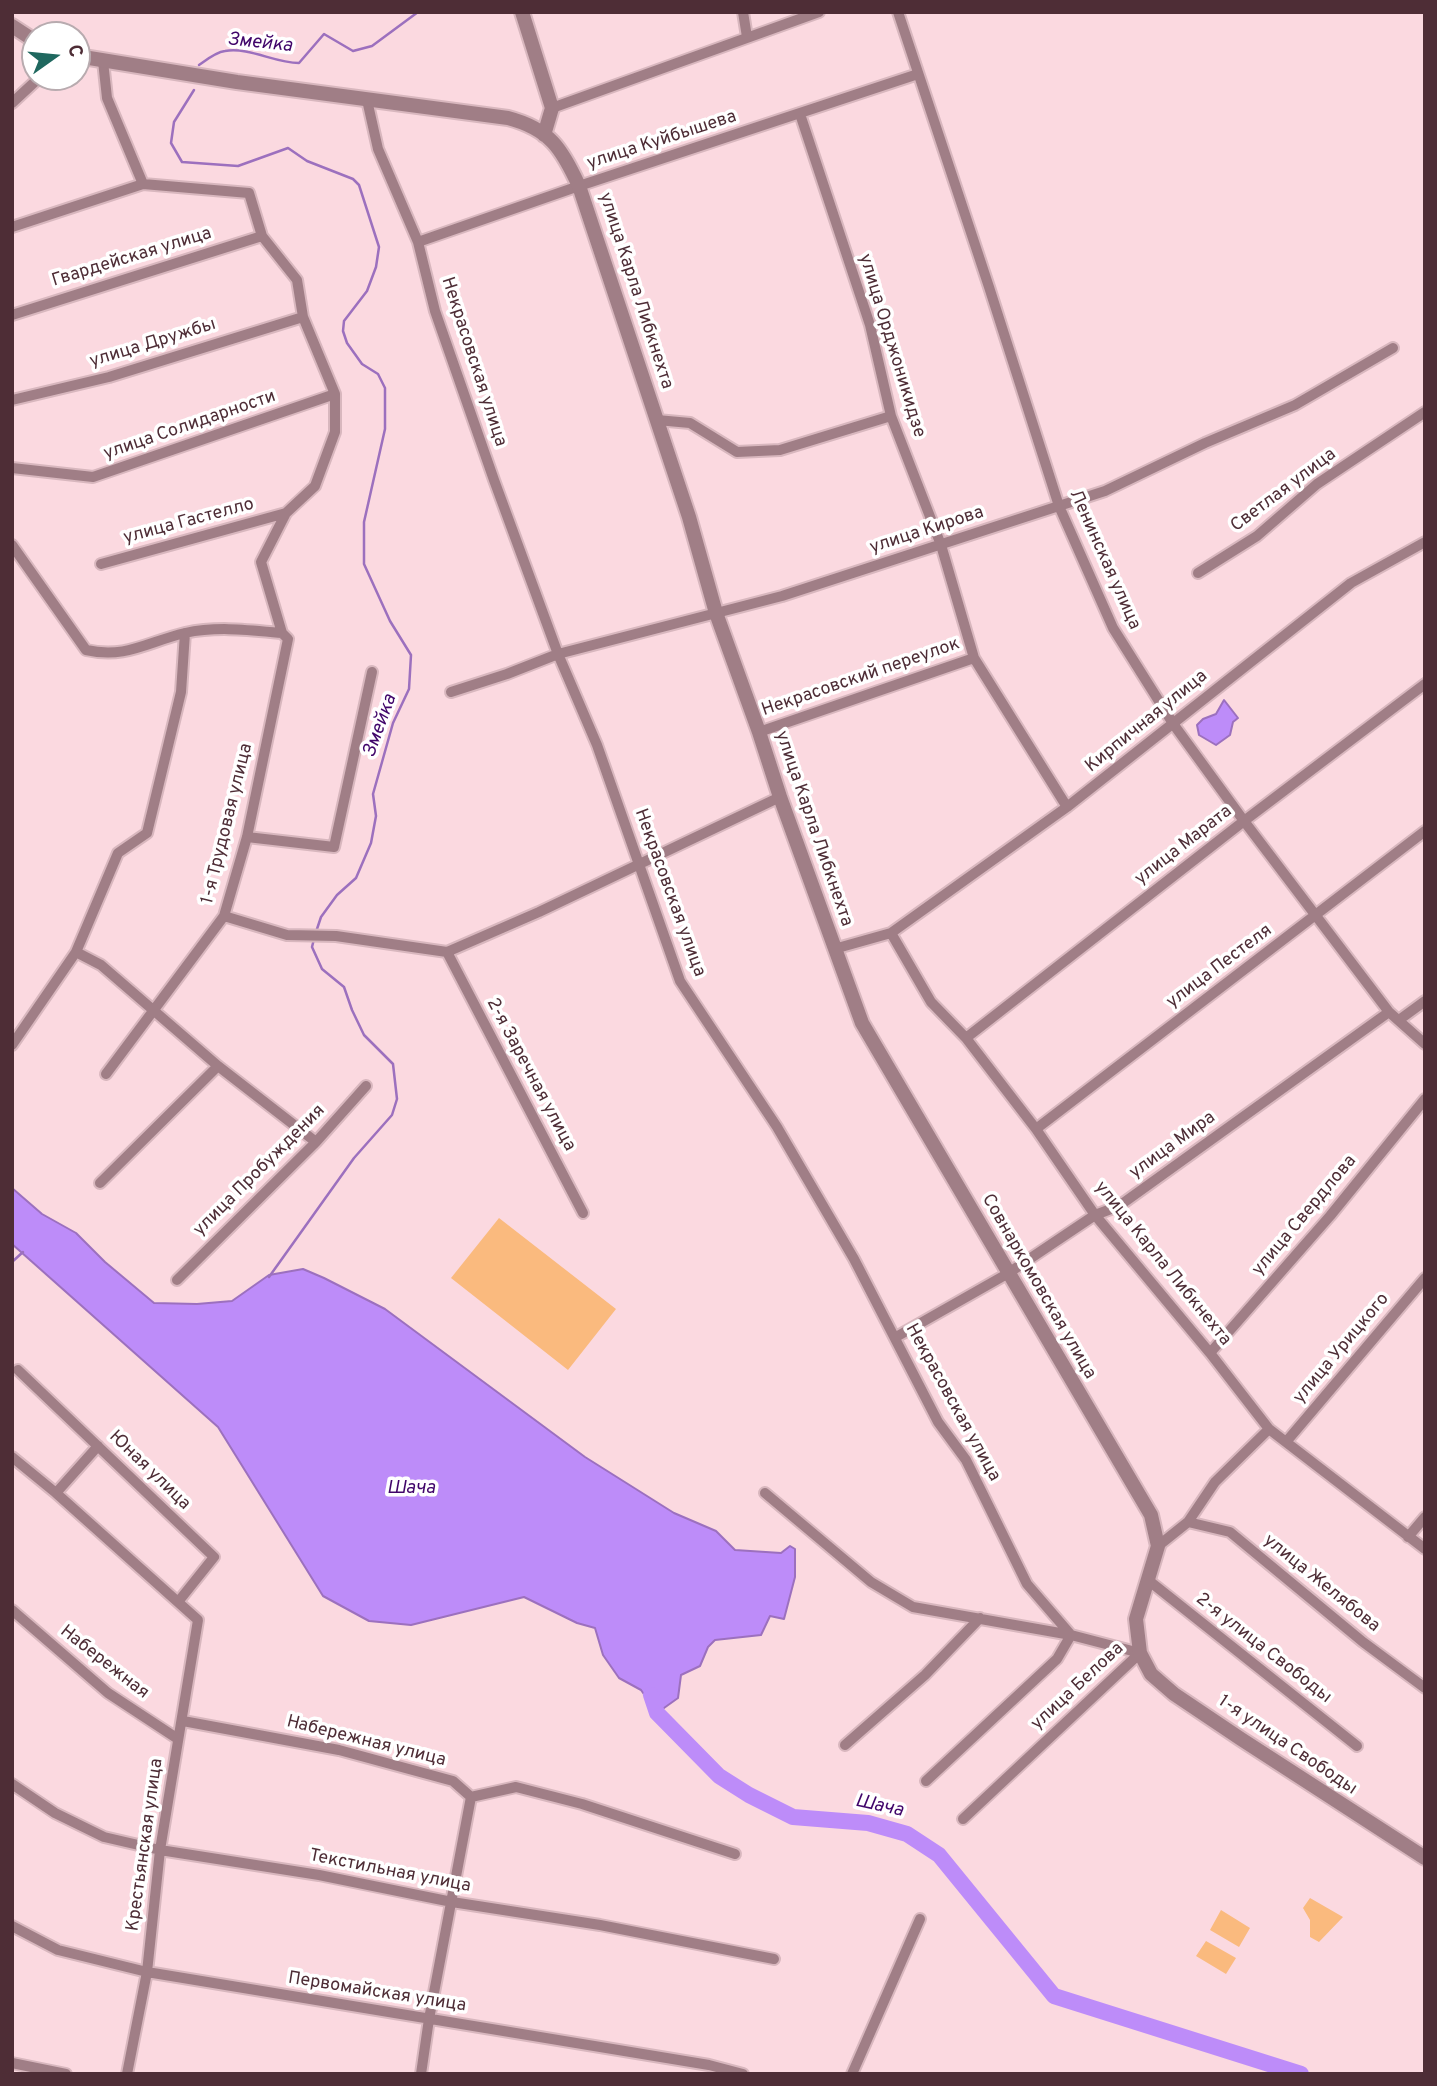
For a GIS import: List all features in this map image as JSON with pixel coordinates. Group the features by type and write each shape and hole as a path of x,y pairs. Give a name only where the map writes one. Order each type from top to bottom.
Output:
{"street":[{"path":"91,59 366,100 508,118 528,123 544,135 552,108 522,12"},
{"path":"743,12 747,37"},
{"path":"552,108 818,12"},
{"name":"Ленинская улица","path":"898,12 1059,506 1113,628 1174,725 1244,821 1389,1012 1425,1044"},
{"path":"103,61 107,98 143,184"},
{"name":"улица Куйбышева","path":"418,242 918,74"},
{"path":"12,103 25,91"},
{"name":"Некрасовская улица","path":"366,100 378,149 418,242 440,324 494,480 558,654 597,745 680,981 777,1127 854,1259 938,1422 966,1460 1027,1584 1071,1635"},
{"name":"улица Орджоникидзе","path":"800,114 870,325 891,416 942,545 974,658 1068,807"},
{"name":"улица Карла Либкнехта","path":"544,135 565,155 579,186 689,517 716,613 834,949 891,933 931,1002 966,1038 1036,1129 1095,1215 1210,1353 1269,1429 1425,1549"},
{"path":"12,227 143,184 249,193 262,236 297,280 303,317 335,394 335,432 315,486 286,513 261,562 282,633 233,628 185,633 127,652 104,654 86,650 12,545"},
{"name":"Гвардейская улица","path":"12,316 262,236"},
{"name":"улица Дружбы","path":"12,400 109,377 303,317"},
{"name":"улица Кирова","path":"451,692 508,674 558,654 782,596 1105,491 1205,443 1295,405 1393,348"},
{"name":"улица Солидарности","path":"12,468 93,477 335,394"},
{"name":"Светлая улица","path":"1198,573 1257,536 1317,484 1425,411"},
{"path":"657,420 690,424 737,452 780,450 891,416"},
{"name":"улица Гастелло","path":"102,564 286,513"},
{"name":"Кирпичная улица","path":"891,933 1068,807 1351,583 1425,542"},
{"path":"12,1045 76,951 118,853 146,832 181,692 185,633"},
{"name":"1-я Трудовая улица","path":"106,1073 224,916 247,836 288,639 282,633"},
{"name":"Некрасовский переулок","path":"760,732 974,658"},
{"path":"247,836 334,847 372,672"},
{"name":"улица Марата","path":"966,1038 1425,684"},
{"path":"224,916 294,935 336,936 447,953 780,797"},
{"name":"улица Пестеля","path":"1036,1129 1425,831"},
{"name":"Совнаркомовская улица","path":"834,949 862,1023 1007,1274 1151,1515 1158,1546"},
{"path":"76,951 101,965 218,1066 316,1142"},
{"name":"2-я Заречная улица","path":"447,953 583,1213"},
{"path":"1398,1020 1425,1001"},
{"name":"улица Мира","path":"896,1337 1007,1274 1095,1215 1119,1206 1389,1012"},
{"path":"100,1183 218,1066"},
{"name":"улица Пробуждения","path":"177,1280 316,1142 366,1086"},
{"name":"улица Свердлова","path":"1210,1353 1330,1216 1425,1099"},
{"name":"улица Урицкого","path":"1286,1443 1425,1278"},
{"name":"Юная улица","path":"18,1370 214,1557 178,1602"},
{"path":"1140,1653 1136,1619 1158,1546 1188,1522 1215,1482 1269,1429"},
{"path":"56,1493 98,1446"},
{"path":"12,1457 178,1602"},
{"name":"улица Белова","path":"765,1493 872,1582 913,1607 1071,1635 1140,1653"},
{"path":"1408,1536 1425,1517"},
{"name":"улица Желябова","path":"1188,1522 1230,1532 1363,1642 1425,1688"},
{"name":"2-я улица Свободы","path":"1148,1580 1357,1746"},
{"name":"Крестьянская улица","path":"127,2074 147,1972 160,1850 198,1620 178,1602"},
{"name":"Набережная","path":"12,1610 108,1693 178,1739"},
{"path":"845,1745 925,1675 980,1618"},
{"path":"926,1781 1057,1659 1071,1635"},
{"name":"улица Белова","path":"963,1819 1140,1653"},
{"name":"1-я улица Свободы","path":"1140,1653 1151,1674 1174,1694 1315,1790 1425,1858"},
{"name":"Набережная улица","path":"183,1721 340,1750 453,1781 471,1797"},
{"name":"Текстильная улица","path":"12,1784 55,1813 104,1838 160,1850 319,1875 453,1902 600,1925 774,1959"},
{"path":"421,2074 471,1797 516,1787 582,1804 735,1854"},
{"path":"852,2074 920,1919"},
{"name":"Первомайская улица","path":"12,1926 58,1950 147,1972 709,2066 743,2074"},
{"path":"12,2063 65,2074"}],"shaded area":[{"path":"499,1218 616,1309 568,1370 451,1278"},
{"path":"1310,1898 1343,1917 1319,1942 1310,1937 1310,1920 1303,1908"},
{"path":"1221,1910 1250,1928 1239,1947 1210,1930"},
{"path":"1206,1941 1236,1958 1226,1974 1196,1956"}],"water":[{"path":"1224,700 1238,718 1233,722 1230,735 1216,745 1199,735 1197,725 1203,719 1216,714"},
{"name":"Шача","path":"12,1188 42,1214 76,1233 105,1262 154,1303 197,1304 232,1301 269,1275 303,1269 385,1309 585,1457 674,1513 716,1531 735,1550 781,1553 790,1546 795,1549 795,1577 784,1619 770,1616 761,1635 715,1640 708,1647 700,1666 681,1675 678,1698 657,1713 641,1690 619,1678 603,1655 595,1628 577,1623 524,1597 411,1625 369,1621 323,1596 218,1427 12,1244"}],"waterway":[{"name":"Змейка","path":"199,65 211,56 234,50 299,63 324,34 353,51 372,46 418,12"},
{"name":"Змейка","path":"194,90 174,122 171,143 182,162 238,166 288,148 307,161 353,179 359,185 379,247 376,267 367,291 344,321 343,331 347,343 362,364 378,374 385,388 385,429 364,522 364,564 390,621 411,655 409,689 393,723 373,794 376,816 371,843 356,878 337,895 321,917 316,932"},
{"name":"Змейка","path":"269,1277 354,1158 392,1115 397,1099 393,1064 364,1035 344,987 322,969 312,947 314,939"},
{"path":"12,1262 23,1252"},
{"name":"Шача","path":"651,1695 657,1713 719,1776 749,1795 793,1817 868,1823 907,1834 939,1855 1054,1996 1301,2074"}]}
